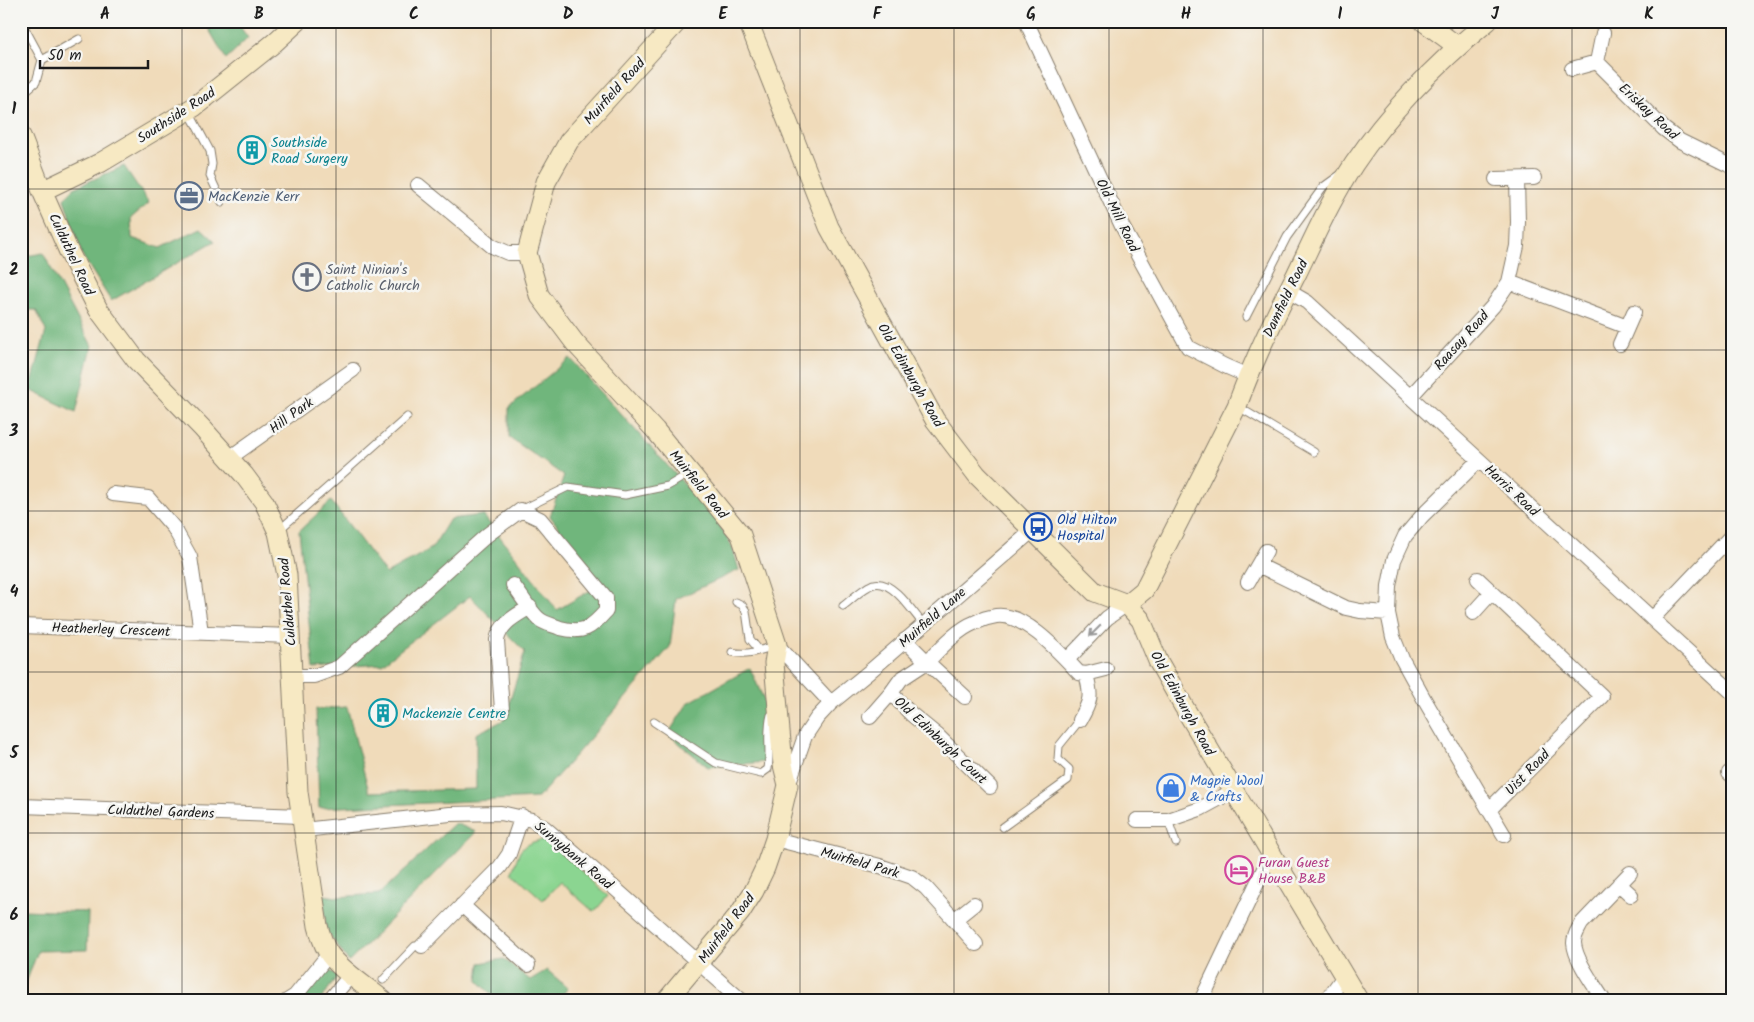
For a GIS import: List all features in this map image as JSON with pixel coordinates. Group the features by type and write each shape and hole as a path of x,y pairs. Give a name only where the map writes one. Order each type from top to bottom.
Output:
{"street":[{"name":"Southside Road","path":"42,191 100,163 188,110 266,49 298,21"},
{"name":"Muirfield Road","path":"666,1001 740,913 754,891 765,868 775,839 788,785 783,765 774,663 777,645 741,535 655,430 575,344 539,295 527,253 546,182 569,141 678,21"},
{"name":"Old Edinburgh Road","path":"748,21 829,227 935,420 978,475 1095,592 1127,604 1141,620 1158,661 1233,791 1359,1001"},
{"name":"Old Mill Road","path":"1026,21 1122,226 1188,347 1248,376"},
{"path":"1423,21 1457,46"},
{"name":"Damfield Road","path":"1127,604 1144,590 1236,406 1288,291 1336,194 1353,165 1395,109 1457,46 1488,21"},
{"path":"1572,69 1597,62 1603,34"},
{"name":"Eriskay Road","path":"1597,62 1664,130 1680,141 1733,167"},
{"name":"Culduthel Road","path":"21,136 42,191 69,252 98,309 136,360 202,428 244,475 264,502 278,532 287,575 298,792 318,926 322,943 329,954 384,1001"},
{"path":"1496,179 1534,178"},
{"name":"Raasay Road","path":"1410,396 1493,306 1510,282 1517,246 1517,179"},
{"path":"418,185 492,246 508,254 527,253"},
{"path":"1510,282 1627,327"},
{"name":"Harris Road","path":"1288,291 1307,302 1733,693"},
{"path":"1620,344 1634,312"},
{"name":"Hill Park","path":"228,459 353,370"},
{"path":"1479,460 1422,516 1405,536 1394,560 1389,586 1388,613 1393,636 1402,658 1504,835"},
{"path":"112,494 148,498 174,528 190,557 201,632"},
{"path":"293,676 314,676 339,667 487,535 521,510 540,519 606,598 606,611 595,623 581,632 549,624 539,618 513,585"},
{"name":"Muirfield Lane","path":"788,785 805,736 817,718 831,703 1032,530"},
{"path":"1652,619 1733,534"},
{"path":"1248,582 1266,551"},
{"path":"1258,565 1346,608 1388,613"},
{"name":"Uist Road","path":"1478,579 1602,696 1489,810"},
{"path":"1473,613 1492,592"},
{"path":"1066,660 1108,618 1127,604"},
{"path":"502,710 498,633 506,622 530,607"},
{"name":"Old Edinburgh Court","path":"870,717 901,679 927,662 972,623 997,616 1019,620 1036,632 1079,673 1086,674"},
{"name":"Heatherley Crescent","path":"21,626 291,636"},
{"path":"905,640 965,696"},
{"path":"777,645 831,703"},
{"path":"1080,720 1090,703 1090,686 1086,674 1106,668"},
{"name":"Old Edinburgh Court","path":"891,693 911,714 938,736 990,786"},
{"path":"1137,820 1168,820 1200,809 1233,791"},
{"name":"Culduthel Gardens","path":"21,806 302,823"},
{"name":"Sunnybank Road","path":"302,823 450,814 501,813 522,816 532,820 545,828 602,877 742,1001"},
{"path":"422,946 500,867 508,854 522,816"},
{"name":"Muirfield Park","path":"775,839 880,866 912,877 926,888 976,944"},
{"path":"1201,1001 1271,854"},
{"path":"1604,1001 1581,963 1574,942 1581,924 1630,872"},
{"path":"1619,884 1631,895"},
{"path":"954,920 974,904"},
{"path":"462,905 528,965"},
{"path":"287,1001 294,996 329,954"},
{"path":"330,1001 351,974"},
{"path":"1326,1001 1345,975"}],"lane":[{"path":"21,21 42,60 36,82 21,94"},
{"path":"42,60 79,39"},
{"path":"188,110 210,151 212,164 210,176 222,202"},
{"path":"1246,317 1287,238 1323,187 1353,165"},
{"path":"1236,406 1314,452"},
{"path":"278,532 407,417"},
{"path":"521,510 568,487 625,495 668,486 690,473"},
{"path":"843,606 876,583 885,585 894,589 923,624"},
{"path":"736,602 742,604 746,611 750,639 759,650"},
{"path":"732,652 750,653 777,645"},
{"path":"654,722 716,763 761,774 768,769 770,756 768,727 771,715 779,713"},
{"path":"1003,827 1068,780 1069,769 1058,759 1059,746 1080,720"},
{"path":"1168,820 1176,843"},
{"path":"383,980 415,946 422,946"}],"green space":[{"path":"204,21 236,21 248,38 226,59"},
{"path":"124,166 149,203 131,218 132,238 160,248 201,228 215,241 111,301 82,255 64,199 74,188"},
{"path":"43,253 92,346 76,412 30,390 46,331 36,310 21,310 21,257"},
{"path":"570,358 716,519 732,546 739,570 676,599 670,647 538,798 319,808 316,709 347,707 369,792 476,789 476,734 504,720 525,652 470,596 382,664 314,669 299,531 331,501 386,574 432,548 450,519 483,515 557,610 601,584 550,516 564,476 509,437 509,408"},
{"path":"750,668 771,716 765,762 708,767 668,734 688,703"},
{"path":"455,823 476,832 349,962 326,930 323,895 337,897 379,894"},
{"path":"542,840 554,845 608,896 594,912 560,882 543,900 512,872 521,850 529,844"},
{"path":"21,910 88,912 87,950 38,951 21,996"},
{"path":"504,959 530,980 547,970 568,988 557,1001 498,1001 478,981 480,963"},
{"path":"326,969 338,975 320,1001 292,1001"}],"place":[{"name":"Southside Road Surgery","path":"252,150"},
{"name":"MacKenzie Kerr","path":"189,196"},
{"name":"Saint Ninian's Catholic Church","path":"307,277"},
{"name":"Old Hilton Hospital","path":"1038,527"},
{"name":"Mackenzie Centre","path":"383,713"},
{"name":"Magpie Wool & Crafts","path":"1171,788"},
{"name":"Furan Guest House B&B","path":"1239,870"}]}
